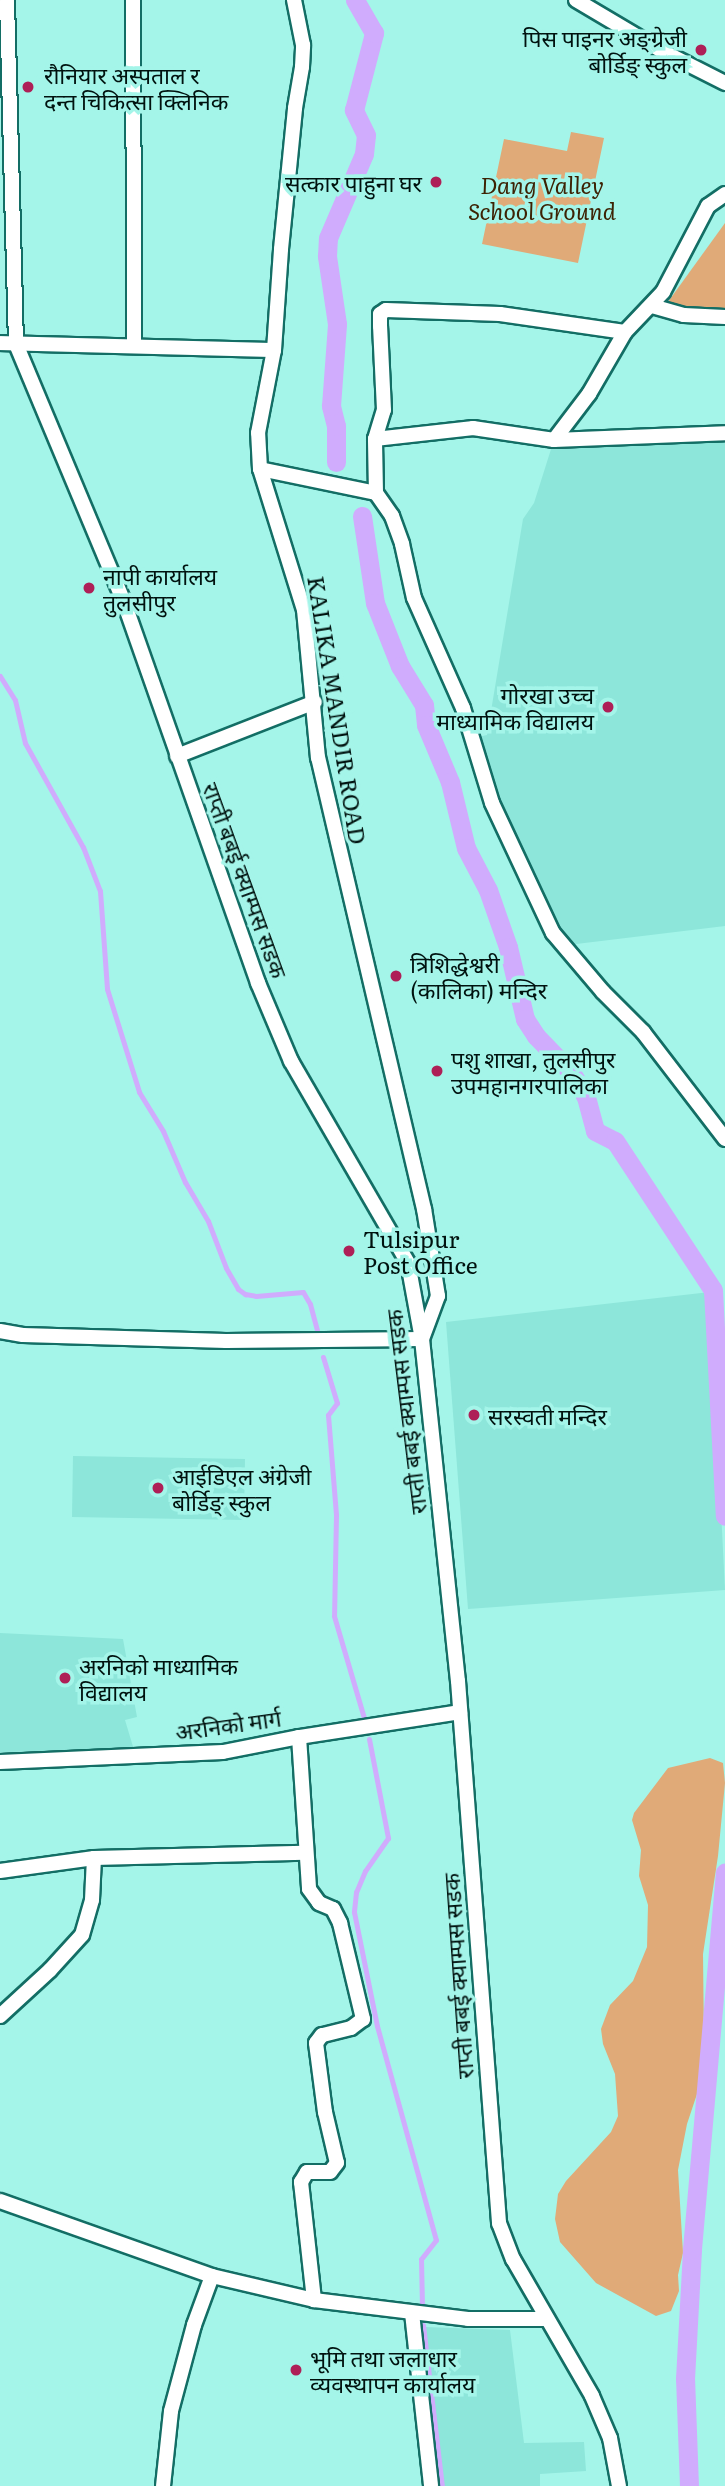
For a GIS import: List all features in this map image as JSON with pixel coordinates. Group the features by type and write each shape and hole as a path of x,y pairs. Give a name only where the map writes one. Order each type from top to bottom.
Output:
{"street":[{"path":"7,0 16,344"},
{"path":"133,0 134,346"},
{"name":"KALIKA MANDIR ROAD","path":"294,0 303,45 302,67 295,108 281,249 274,350 258,433 260,469 304,610 318,758 435,1264 438,1296 422,1339"},
{"path":"576,0 662,51 725,83"},
{"path":"554,440 589,394 625,332 663,292 708,206 725,194"},
{"path":"652,306 684,314 725,317"},
{"path":"625,332 500,314 386,310 380,314 384,411 375,439 376,493 392,516 402,544 414,598 463,708 492,803 553,933 603,992 643,1032 725,1139"},
{"path":"0,344 274,350"},
{"name":"राप्ती बबई क्याम्पस सडक","path":"16,344 125,604 258,983 291,1061 408,1263 422,1339 460,1712 499,2223 513,2259 592,2396 610,2438 619,2486"},
{"path":"375,439 473,428 554,440 725,433"},
{"path":"260,469 376,493"},
{"path":"177,756 314,702"},
{"path":"0,1331 23,1335 226,1341 422,1339"},
{"name":"अरनिको मार्ग","path":"0,1762 223,1752 299,1737 460,1712"},
{"path":"299,1737 304,1853 309,1889 319,1903 333,1909 340,1923 363,2019 351,2028 322,2035 316,2043 325,2112 337,2163 330,2172 307,2172 301,2182 314,2300"},
{"path":"0,1871 94,1858 304,1853"},
{"path":"0,2016 50,1970 82,1935 92,1900 94,1858"},
{"path":"0,2201 212,2276 314,2300 468,2319 547,2319"},
{"path":"163,2486 170,2411 194,2325 212,2276"},
{"path":"412,2313 430,2486"}],"shaded area":[{"name":"गोरखा उच्च माध्यामिक विद्यालय","path":"725,436 725,926 568,945 546,911 502,817 478,737 487,735 523,519 534,503 552,446"},
{"path":"710,1292 725,1590 468,1609 446,1322"},
{"name":"आईडिएल अंग्रेजी बोर्डिङ् स्कुल","path":"73,1456 245,1459 244,1520 72,1517"},
{"name":"अरनिको माध्यामिक विद्यालय","path":"0,1633 123,1639 137,1717 125,1720 134,1750 0,1752"},
{"path":"425,2327 510,2330 524,2443 584,2442 586,2471 540,2474 540,2486 444,2486"}],"green space":[{"name":"Dang Valley School Ground","path":"571,132 604,138 578,263 482,244 504,139 567,151"},
{"path":"725,223 725,310 665,306"},
{"path":"710,1758 723,1763 725,1783 718,1856 703,1954 704,2045 700,2085 687,2124 678,2170 683,2253 678,2275 679,2291 671,2311 656,2316 596,2283 560,2242 555,2219 558,2194 566,2181 611,2132 618,2116 615,2074 603,2044 601,2029 610,2005 633,1981 647,1947 648,1905 639,1876 641,1850 632,1820 634,1813 668,1768"}],"waterway":[{"path":"336,462 336,426 331,406 337,324 327,256 328,238 364,154 366,135 354,110 374,33 355,0"},
{"path":"362,516 375,603 400,666 424,705 426,725 450,782 466,848 488,890 508,947 525,1019 536,1036 571,1072 586,1097 595,1131 615,1141 713,1290 725,1516"},
{"path":"0,676 15,700 25,743 83,847 100,891 107,989 139,1092 163,1131 238,1289 245,1294 256,1296 303,1292 310,1304 317,1330"},
{"path":"323,1357 337,1403 328,1415 336,1515 334,1616 364,1718"},
{"path":"369,1739 388,1838 365,1871 356,1892 354,1912 377,2026 436,2240 421,2259 422,2305"},
{"path":"689,2486 685,2379 692,2249 725,1872"},
{"path":"423,2325 442,2486"}],"place":[{"name":"पिस पाइनर अङ्‍ग्रेजी बोर्डिङ् स्कुल","path":"701,50"},
{"name":"रौनियार अस्पताल र दन्त चिकित्सा क्लिनिक","path":"28,87"},
{"name":"सत्कार पाहुना घर","path":"436,182"},
{"name":"नापी कार्यालय तुलसीपुर","path":"89,588"},
{"name":"गोरखा उच्च माध्यामिक विद्यालय","path":"608,707"},
{"name":"त्रिशिद्धेश्वरी (कालिका) मन्दिर","path":"396,976"},
{"name":"पशु शाखा, तुलसीपुर उपमहानगरपालिका","path":"437,1071"},
{"name":"Tulsipur Post Office","path":"349,1251"},
{"name":"सरस्वती मन्दिर","path":"474,1415"},
{"name":"आईडिएल अंग्रेजी बोर्डिङ् स्कुल","path":"158,1488"},
{"name":"अरनिको माध्यामिक विद्यालय","path":"65,1678"},
{"name":"भूमि तथा जलाधार व्यवस्थापन कार्यालय","path":"296,2370"}]}
